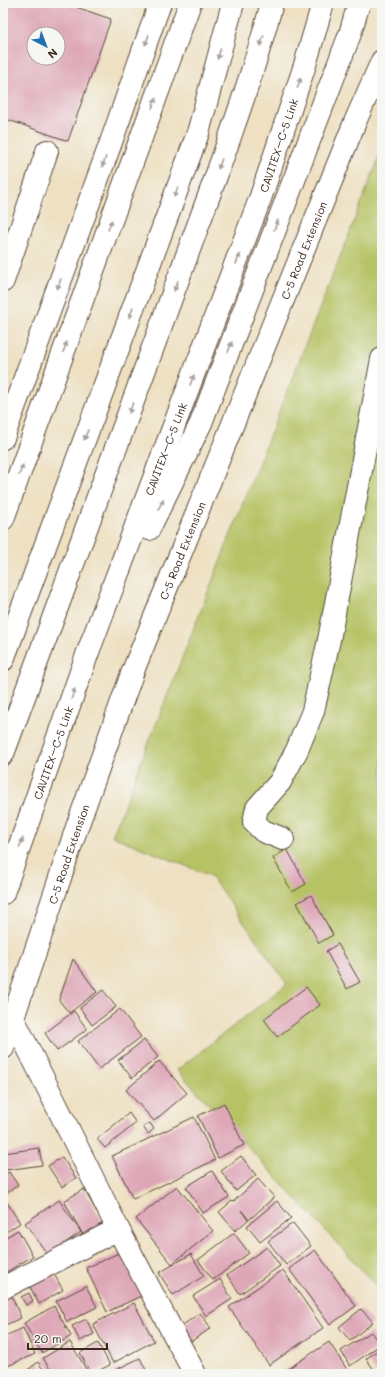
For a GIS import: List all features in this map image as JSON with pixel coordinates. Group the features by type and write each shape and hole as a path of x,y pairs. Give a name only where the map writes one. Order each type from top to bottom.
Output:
{"main road":[{"path":"3,438 160,3"},
{"path":"3,519 190,3"},
{"path":"3,660 198,133 233,3"},
{"path":"3,754 217,174 263,38 272,3"},
{"name":"CAVITEX–C-5 Link","path":"3,893 88,652 260,199 305,65 323,3"},
{"path":"88,652 201,423 350,34 359,3"},
{"name":"C-5 Road Extension","path":"3,1048 8,1016 133,672 355,122 382,61"},
{"path":"3,281 47,151"},
{"path":"283,839 262,831 254,822 257,808 280,782 297,750 313,711 329,640 382,359"},
{"path":"8,1016 195,1374"},
{"path":"3,1288 118,1229"}],"green space":[{"path":"382,150 382,1292 177,1070 287,984 211,876 112,836"}],"building":[{"path":"3,3 64,3 111,19 68,141 3,118"},
{"path":"287,849 306,884 292,892 273,858"},
{"path":"311,895 333,935 319,943 297,903"},
{"path":"338,944 360,982 347,989 326,951"},
{"path":"73,959 97,992 69,1013 59,1000"},
{"path":"306,987 320,1005 277,1037 264,1019"},
{"path":"103,990 116,1007 92,1025 80,1008"},
{"path":"120,1009 141,1037 99,1069 78,1041"},
{"path":"74,1011 87,1029 57,1051 45,1033"},
{"path":"144,1040 158,1057 132,1078 118,1060"},
{"path":"159,1061 187,1093 154,1121 126,1090"},
{"path":"224,1103 244,1145 218,1158 198,1116"},
{"path":"129,1113 136,1123 105,1148 97,1139"},
{"path":"194,1117 215,1160 133,1199 112,1156"},
{"path":"150,1123 154,1129 148,1134 143,1127"},
{"path":"39,1148 42,1165 6,1170 4,1153"},
{"path":"241,1156 256,1175 236,1191 221,1171"},
{"path":"62,1157 76,1178 62,1187 48,1166"},
{"path":"212,1171 229,1197 203,1213 186,1187"},
{"path":"9,1172 18,1185 7,1193 3,1186 3,1175"},
{"path":"258,1179 274,1197 249,1220 241,1210 248,1220 235,1231 219,1212 232,1201 233,1202"},
{"path":"177,1186 213,1231 172,1264 136,1219"},
{"path":"84,1189 103,1223 83,1235 64,1201"},
{"path":"59,1200 81,1232 48,1255 25,1223"},
{"path":"6,1201 20,1223 3,1234 3,1203"},
{"path":"277,1201 291,1218 260,1242 247,1226"},
{"path":"293,1223 311,1246 286,1265 268,1241"},
{"path":"18,1230 33,1256 3,1274 3,1239"},
{"path":"234,1233 249,1253 213,1280 198,1260"},
{"path":"267,1247 280,1266 240,1294 227,1275"},
{"path":"315,1250 356,1306 330,1325 289,1269"},
{"path":"121,1252 141,1296 107,1312 86,1268"},
{"path":"191,1254 204,1276 173,1295 159,1273"},
{"path":"51,1269 63,1290 39,1304 28,1283"},
{"path":"283,1270 323,1328 269,1365 229,1307"},
{"path":"220,1279 232,1299 206,1316 193,1296"},
{"path":"86,1286 97,1307 67,1322 56,1301"},
{"path":"29,1293 33,1301 26,1305 21,1297"},
{"path":"11,1294 21,1318 3,1326 3,1297"},
{"path":"134,1303 154,1341 113,1363 93,1324"},
{"path":"54,1306 71,1336 42,1353 24,1323"},
{"path":"361,1309 373,1322 350,1341 339,1327"},
{"path":"200,1313 211,1328 190,1342 180,1327"},
{"path":"86,1319 94,1334 80,1341 72,1326"},
{"path":"23,1328 35,1354 3,1368 3,1337"},
{"path":"371,1332 380,1345 350,1366 341,1351"},
{"path":"70,1342 89,1374 53,1374 43,1358"},
{"path":"329,1342 350,1374 289,1374 286,1370"},
{"path":"98,1343 110,1365 91,1374 80,1353"},
{"path":"382,1347 382,1367 376,1372 366,1359"},
{"path":"140,1358 148,1374 107,1374"},
{"path":"38,1362 46,1374 26,1374 25,1372"}]}
